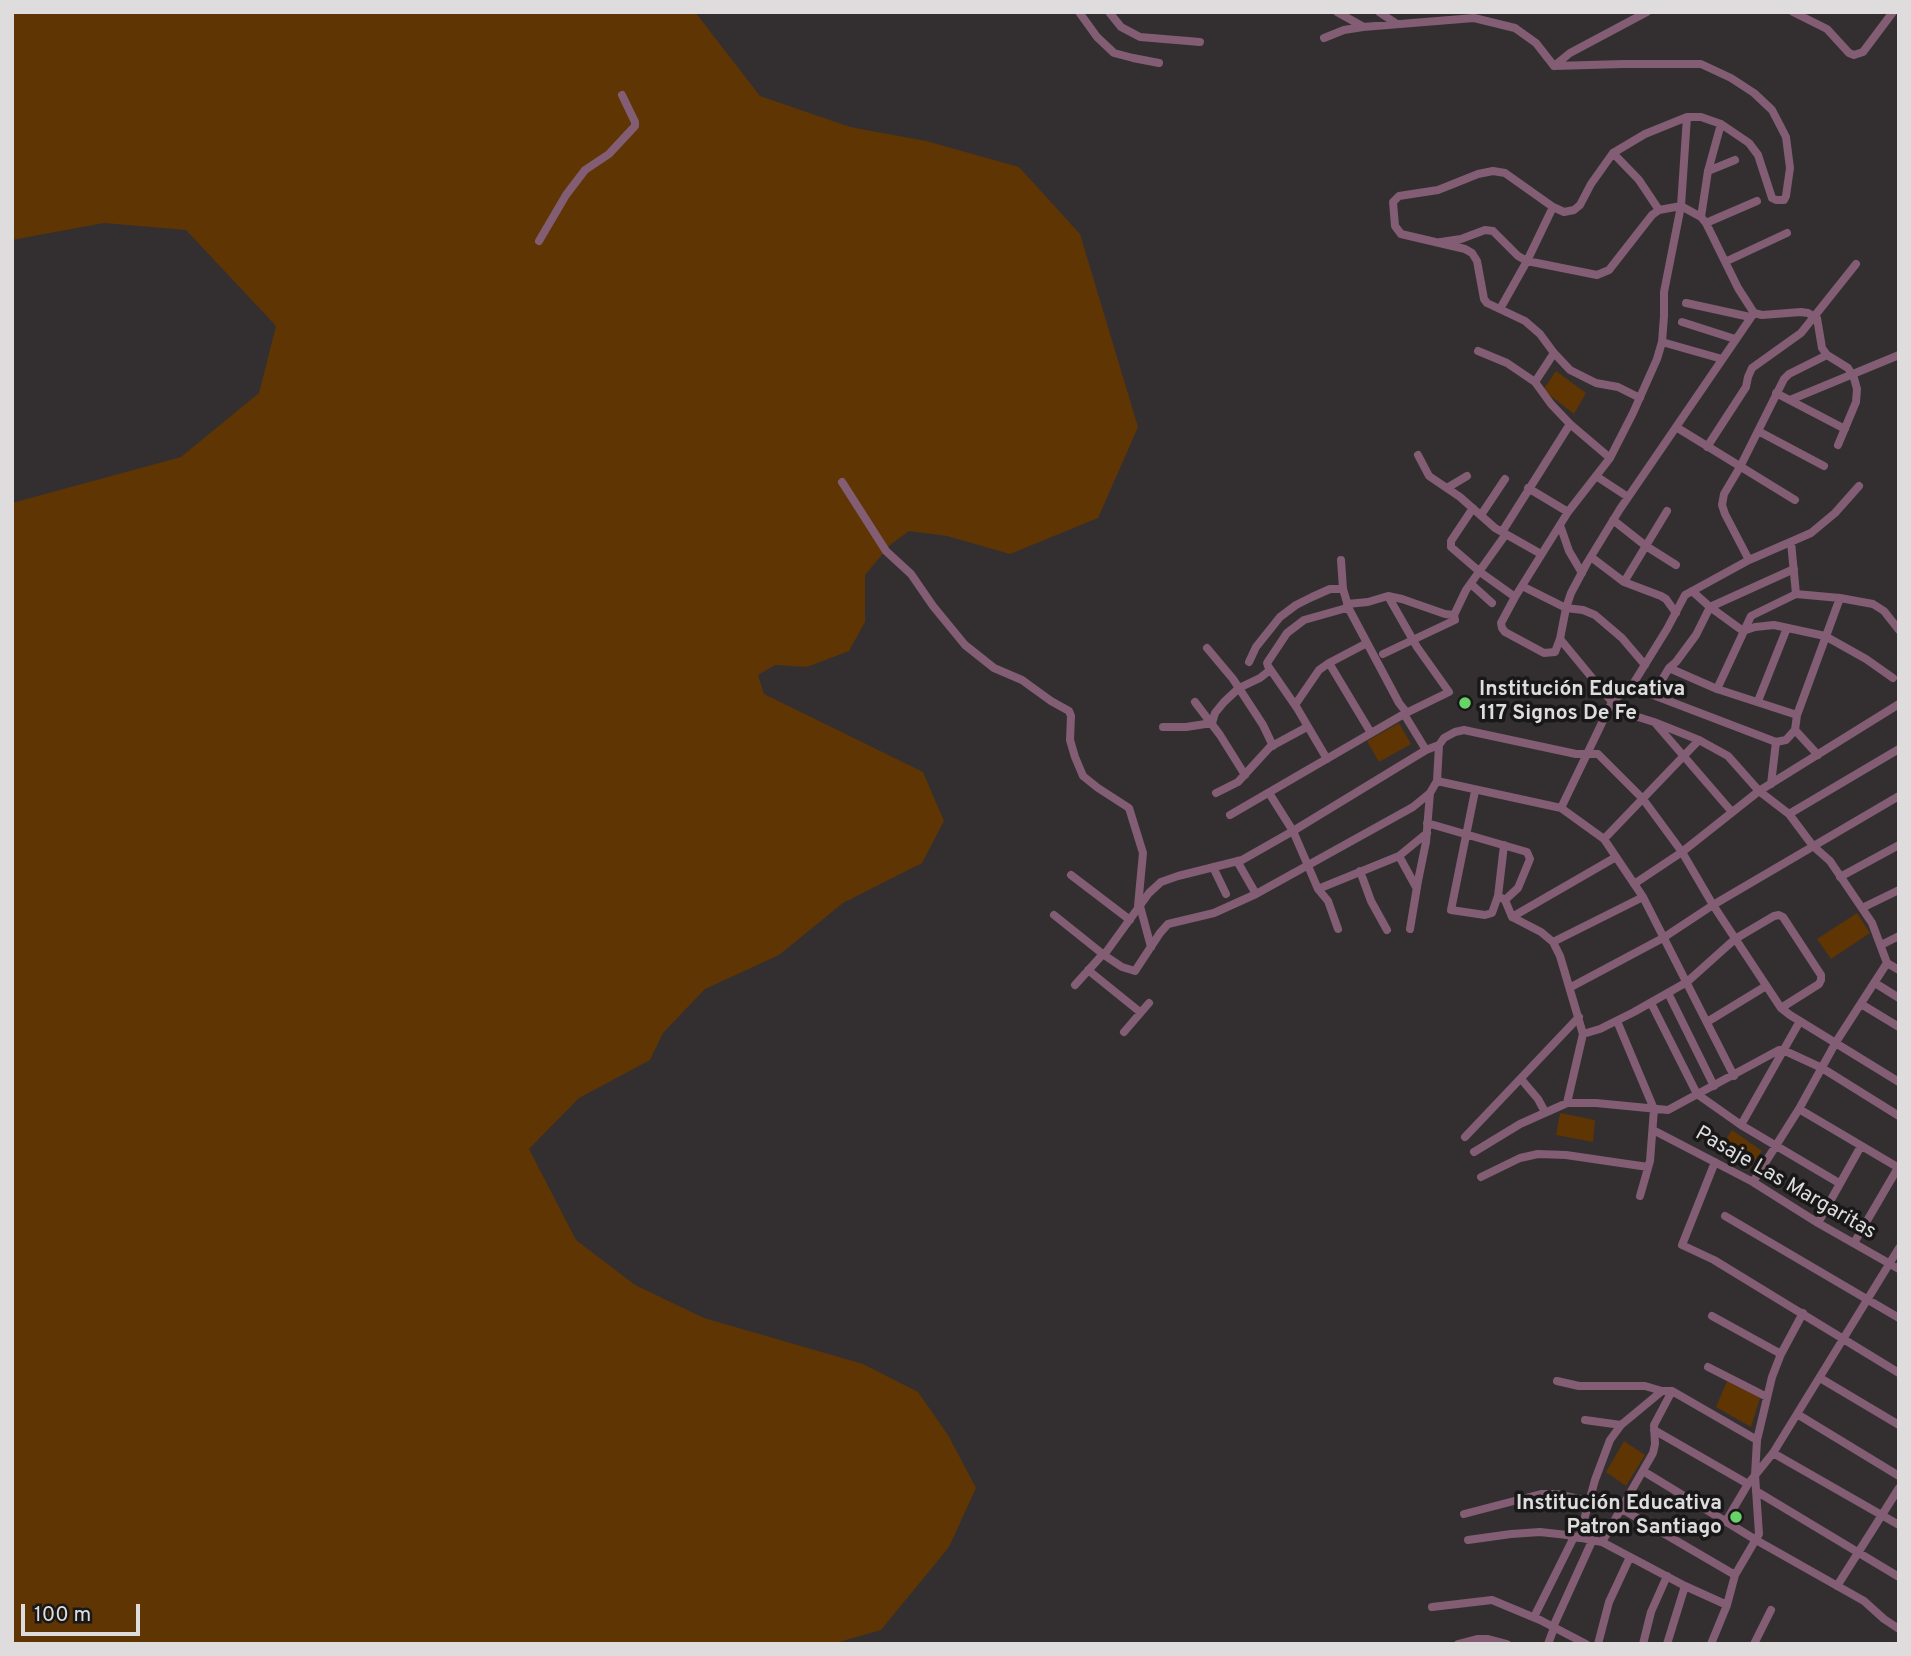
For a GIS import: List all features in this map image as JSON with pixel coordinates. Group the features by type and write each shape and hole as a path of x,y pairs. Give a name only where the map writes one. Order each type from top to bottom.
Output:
{"street":[{"path":"1079,12 1097,37 1114,53 1159,63"},
{"path":"1109,12 1121,27 1140,37 1200,41"},
{"path":"1337,12 1363,27"},
{"path":"1379,12 1397,24"},
{"path":"1554,66 1570,53 1647,12"},
{"path":"1793,12 1827,29 1854,55 1863,52 1893,12"},
{"path":"1324,38 1363,27 1474,18 1515,28 1536,43 1554,66"},
{"path":"1554,66 1701,64 1731,78 1754,93 1772,110 1786,137 1790,168 1784,200 1772,198 1756,152 1749,143 1721,124 1701,117 1687,117 1645,134 1613,153 1580,205 1574,210 1564,212 1553,208 1505,173 1493,171 1438,190 1399,196 1393,202 1395,226 1401,234 1472,253 1477,261 1487,303 1525,321 1540,334 1570,370 1596,383 1618,387 1640,398"},
{"path":"539,241 566,195 585,170 609,154 635,126 622,96"},
{"path":"1687,117 1681,206 1664,292 1662,342 1657,359 1610,458 1568,512 1515,597 1502,622 1505,632 1544,653 1555,652 1566,608 1591,557 1675,426 1752,315"},
{"path":"1703,220 1708,171 1721,124"},
{"path":"1613,153 1639,180 1659,210"},
{"path":"1708,171 1735,160"},
{"path":"1703,220 1757,201"},
{"path":"1438,242 1461,239 1485,230 1493,231 1518,256 1527,261 1597,275 1609,270 1642,226 1659,210 1681,206 1703,220 1727,261 1752,315"},
{"path":"1500,309 1553,208"},
{"path":"1727,261 1787,233"},
{"path":"1707,447 1746,387 1752,368 1801,333 1856,264"},
{"path":"1686,303 1752,315 1801,312 1817,318 1822,348 1827,355 1848,368 1857,389 1856,402 1838,445"},
{"path":"1682,322 1735,340"},
{"path":"1662,342 1722,359"},
{"path":"1478,351 1507,363 1535,382 1570,424 1610,458"},
{"path":"1535,382 1554,353"},
{"path":"1749,560 1725,514 1722,505 1724,494 1784,379 1827,355"},
{"path":"1790,400 1899,355"},
{"path":"1776,393 1845,429"},
{"path":"1383,654 1454,621 1460,601 1570,424"},
{"path":"1675,426 1795,500"},
{"path":"1758,431 1824,466"},
{"path":"1418,455 1429,476 1495,528 1541,554"},
{"path":"1596,476 1628,498"},
{"path":"1447,488 1466,477"},
{"path":"1481,515 1505,479"},
{"path":"842,482 886,551 911,574 965,645 994,668 1023,680 1069,711 1070,740 1083,776 1129,808 1143,852 1138,908 1151,947"},
{"path":"1561,808 1612,702 1633,684 1685,595 1749,560 1811,533 1835,513 1859,486"},
{"path":"1528,488 1568,512"},
{"path":"1473,508 1450,544 1453,550 1515,597"},
{"path":"1624,582 1667,511"},
{"path":"1613,520 1676,565"},
{"path":"1560,525 1569,551 1582,573"},
{"path":"1791,542 1796,594"},
{"path":"1591,557 1624,582 1661,596 1676,613"},
{"path":"1341,560 1343,589 1348,606 1426,750"},
{"path":"1653,695 1669,668 1696,635 1710,607 1794,569"},
{"path":"1471,584 1492,603"},
{"path":"1522,586 1566,608 1595,615 1622,638 1645,665"},
{"path":"1249,662 1256,646 1280,617 1296,605 1330,589 1343,589"},
{"path":"1692,591 1743,631"},
{"path":"1717,689 1751,616 1796,594 1873,604 1884,611 1899,630"},
{"path":"1327,759 1268,666 1268,659 1287,634 1304,620 1388,596 1454,615"},
{"path":"1230,815 1405,713 1448,692 1429,667 1388,596"},
{"path":"1633,684 1653,695 1776,742 1786,740 1795,730 1797,715 1840,598"},
{"path":"1743,631 1774,625 1825,636 1866,659 1892,678"},
{"path":"1758,701 1787,628"},
{"path":"1560,639 1622,712 1699,740 1728,756 1759,791 1788,814 1813,846 1830,861 1872,923 1887,963 1899,970"},
{"path":"1295,705 1320,670 1367,643"},
{"path":"1207,648 1239,688 1273,746"},
{"path":"1329,663 1371,733"},
{"path":"1669,668 1717,689 1797,715"},
{"path":"1212,723 1215,713 1239,688 1270,670"},
{"path":"1195,702 1212,723 1245,775"},
{"path":"1634,884 1682,852 1759,791 1899,704"},
{"path":"1654,722 1732,811"},
{"path":"1163,727 1212,723"},
{"path":"1216,793 1238,782 1273,746 1307,727"},
{"path":"1054,915 1104,955 1133,972 1168,924 1214,913 1256,894 1413,807 1430,793 1437,782 1440,745 1444,738 1455,732 1464,730 1576,754 1598,754 1643,799 1682,852 1713,905 1781,1008 1899,1082"},
{"path":"1795,730 1818,755"},
{"path":"1604,839 1699,740"},
{"path":"1771,784 1776,742"},
{"path":"1075,985 1104,955 1149,893 1161,882 1237,861 1293,831 1426,750 1440,745"},
{"path":"1788,814 1899,749"},
{"path":"1437,782 1561,808 1604,839 1643,897 1734,1076"},
{"path":"1475,791 1451,910 1489,915 1492,913 1501,898 1504,845"},
{"path":"1269,793 1293,831 1318,889 1328,901 1338,929"},
{"path":"1410,929 1427,833 1430,793"},
{"path":"1571,987 1663,938 1713,905 1899,796"},
{"path":"1427,823 1527,852 1530,859 1518,888 1501,898"},
{"path":"1318,889 1399,856 1427,833"},
{"path":"1840,877 1899,845"},
{"path":"1399,856 1417,888"},
{"path":"1512,917 1616,857"},
{"path":"1237,861 1256,894"},
{"path":"1213,867 1226,894"},
{"path":"1360,871 1371,901 1387,930"},
{"path":"1071,874 1130,920"},
{"path":"1862,908 1899,890"},
{"path":"1553,942 1643,897"},
{"path":"1501,898 1512,917 1541,932 1553,942 1571,987 1583,1034 1567,1103"},
{"path":"1583,1034 1617,1021 1687,982 1735,939 1774,915 1783,917 1821,975 1819,984 1781,1008"},
{"path":"1881,944 1899,936"},
{"path":"1753,1182 1836,1042 1887,963"},
{"path":"1088,971 1140,1012"},
{"path":"1875,983 1899,998"},
{"path":"1707,1022 1766,986"},
{"path":"1668,993 1714,1086"},
{"path":"1124,1032 1149,1003"},
{"path":"1651,1003 1697,1094 1741,1125 1839,1183"},
{"path":"1861,1004 1899,1027"},
{"path":"1465,1137 1579,1017"},
{"path":"1617,1021 1654,1109 1650,1161 1640,1196"},
{"path":"1741,1125 1800,1021"},
{"path":"1474,1152 1520,1124 1567,1103 1668,1110 1774,1052 1783,1050 1822,1068 1899,1116"},
{"path":"1521,1079 1545,1112"},
{"path":"1798,1109 1898,1167 1854,1243"},
{"name":"Pasaje Las Margaritas","path":"1653,1130 1753,1182 1899,1269"},
{"path":"1818,1223 1861,1146"},
{"path":"1481,1177 1520,1158 1538,1154 1566,1155 1648,1167"},
{"path":"1715,1163 1682,1245 1714,1259 1899,1373"},
{"path":"1725,1216 1899,1318"},
{"path":"1726,1521 1748,1483 1773,1452 1820,1378 1899,1248"},
{"path":"1712,1644 1735,1575 1759,1534 1755,1475 1757,1440 1781,1354 1803,1313"},
{"path":"1712,1316 1781,1354"},
{"path":"1708,1367 1767,1397"},
{"path":"1820,1378 1899,1425"},
{"path":"1556,1381 1579,1386 1645,1386 1672,1391 1757,1440"},
{"path":"1534,1618 1576,1537 1610,1440 1621,1424 1662,1391"},
{"path":"1602,1542 1653,1453 1654,1425 1672,1391"},
{"path":"1797,1414 1899,1476"},
{"path":"1585,1420 1621,1424"},
{"path":"1654,1430 1748,1483"},
{"path":"1773,1452 1899,1525"},
{"path":"1643,1471 1756,1541 1864,1601 1899,1629"},
{"path":"1838,1586 1899,1488"},
{"path":"1756,1491 1899,1577"},
{"path":"1464,1514 1541,1494 1556,1494 1589,1501"},
{"path":"1622,1509 1735,1575"},
{"path":"1468,1540 1521,1533 1552,1533 1602,1542 1727,1605"},
{"path":"1548,1644 1592,1541"},
{"path":"1598,1644 1609,1602 1630,1557"},
{"path":"1643,1644 1651,1612 1667,1576"},
{"path":"1667,1644 1685,1586"},
{"path":"1432,1606 1492,1600 1586,1644"},
{"path":"1754,1644 1771,1610"},
{"path":"1458,1644 1488,1639 1507,1644"}],"shaded area":[{"path":"12,12 695,12 760,96 850,127 926,141 1019,167 1080,234 1138,427 1098,518 1010,554 947,536 909,531 890,545 865,575 865,622 849,651 807,667 775,665 758,675 764,694 923,772 944,821 922,863 843,903 779,955 705,989 663,1033 650,1060 579,1098 529,1149 576,1240 635,1285 704,1318 863,1364 918,1392 948,1435 976,1488 949,1547 881,1630 832,1644 12,1644 12,503 181,457 259,393 276,326 186,230 104,223 12,240"},
{"path":"1556,371 1586,393 1574,414 1543,390"},
{"path":"1399,723 1411,744 1379,762 1367,741"},
{"path":"1857,913 1870,933 1831,959 1817,939"},
{"path":"1560,1113 1595,1120 1593,1142 1556,1135"},
{"path":"1732,1130 1762,1151 1748,1170 1719,1149"},
{"path":"1727,1381 1760,1398 1751,1427 1716,1407"},
{"path":"1624,1441 1645,1455 1626,1486 1606,1472"}],"place":[{"name":"Institución Educativa 117 Signos De Fe","path":"1465,703"},
{"name":"Institución Educativa Patron Santiago","path":"1736,1517"}]}
